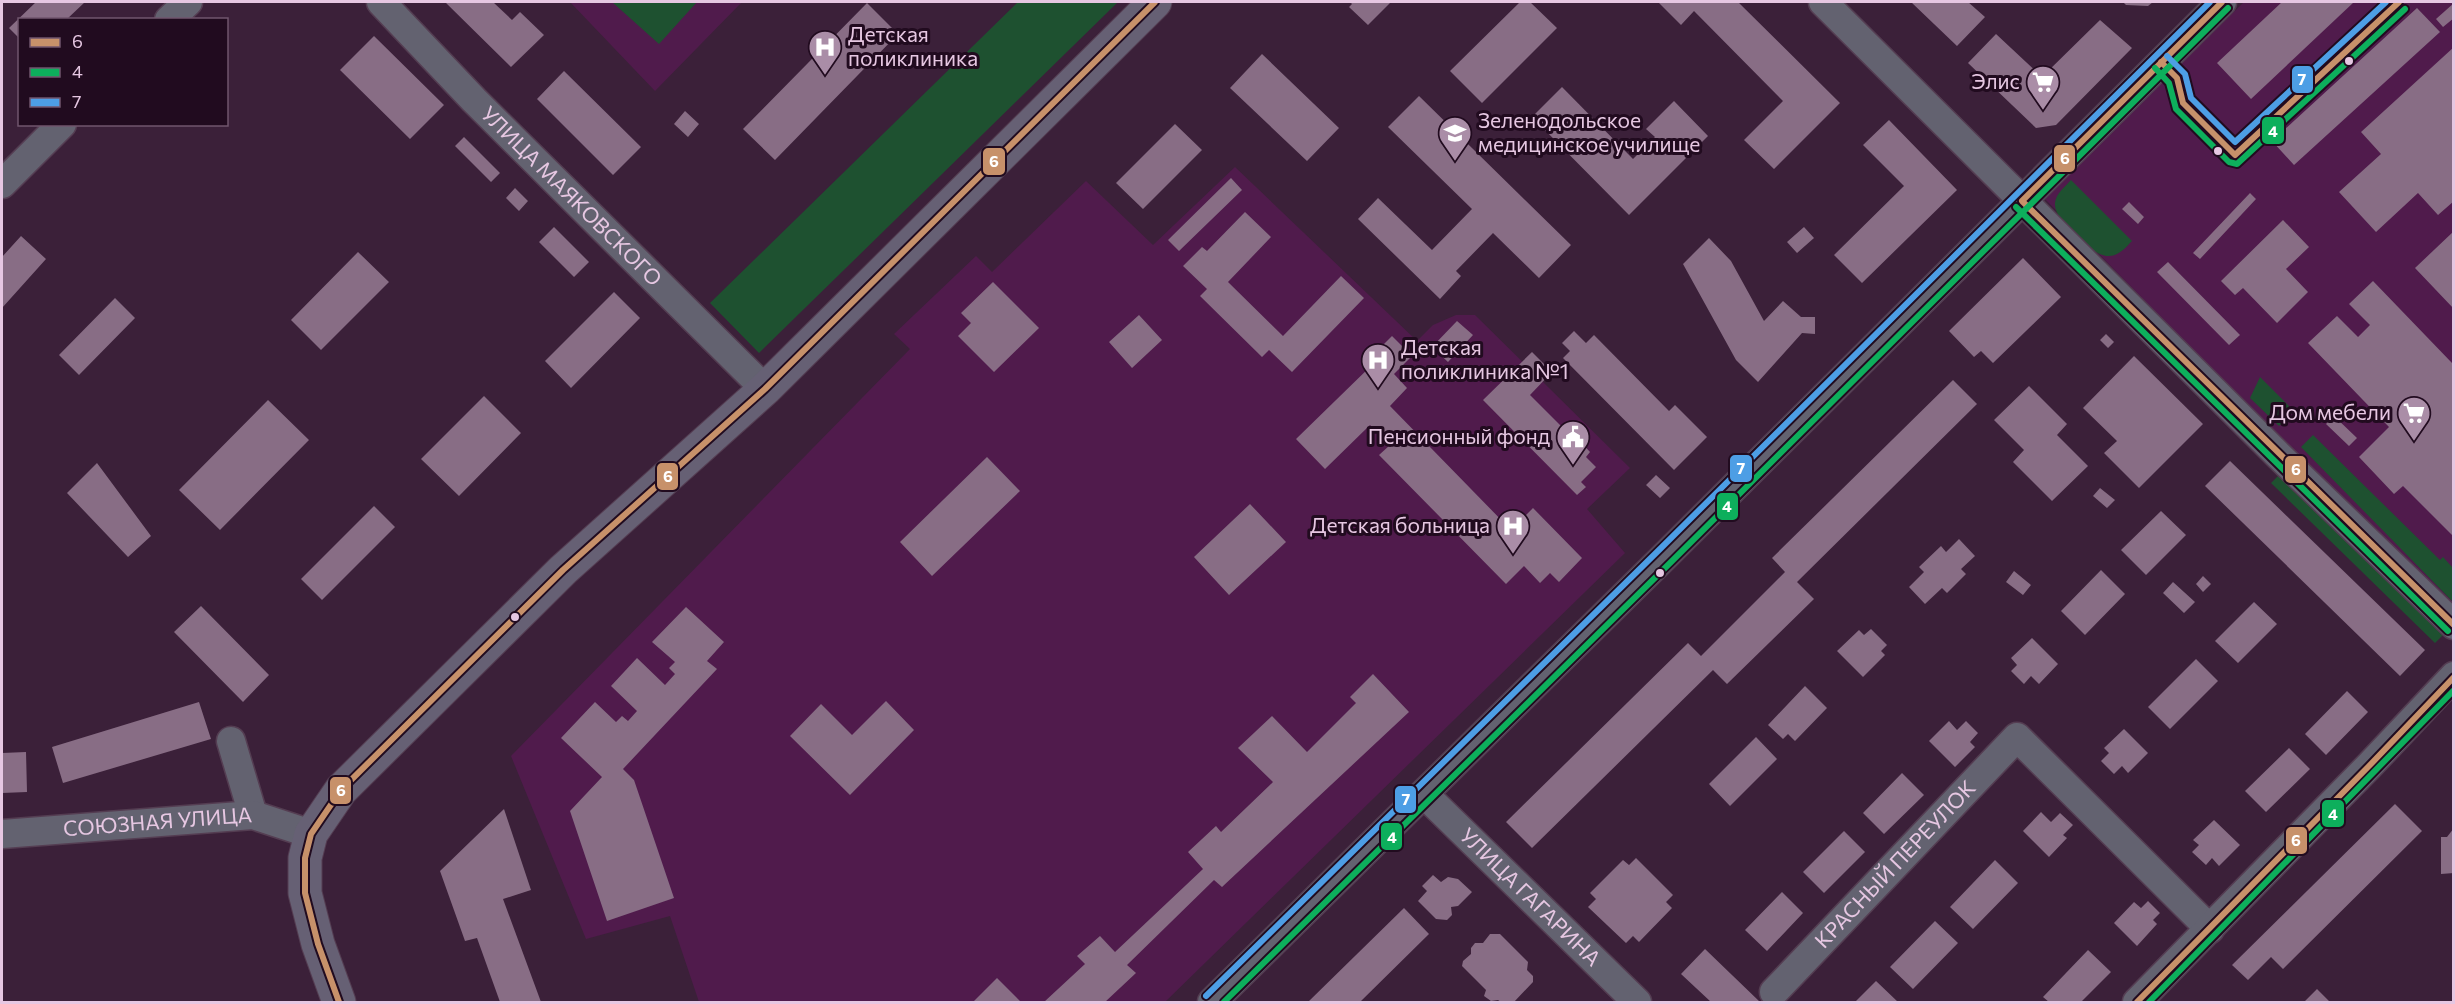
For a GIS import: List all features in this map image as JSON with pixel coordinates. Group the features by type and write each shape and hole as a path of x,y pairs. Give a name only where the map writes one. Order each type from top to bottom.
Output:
{"main road":[{"path":"339,1002 318,944 305,893 305,858 311,834 341,790 563,570 765,389 1155,2"}],"street":[{"path":"171,18 188,2"},
{"name":"УЛИЦА МАЯКОВСКОГО","path":"381,2 474,100 765,389"},
{"path":"1822,2 2454,625"},
{"path":"1212,1002 2222,2"},
{"path":"2,184 60,126"},
{"path":"2137,1002 2454,676"},
{"name":"КРАСНЫЙ ПЕРЕУЛОК","path":"1774,992 2017,737 2210,929"},
{"path":"231,741 253,815"},
{"name":"УЛИЦА ГАГАРИНА","path":"1424,794 1637,1002"},
{"name":"СОЮЗНАЯ УЛИЦА","path":"2,834 253,815 311,834"}],"shaded area":[{"path":"570,2 742,2 655,91"},
{"path":"2244,2 2453,2 2453,615 2044,198"},
{"path":"1235,167 1417,341 1433,325 1456,315 1475,315 1630,468 1587,509 1625,553 1165,1002 699,1002 670,916 586,939 511,756 910,349 894,334 976,256 992,272 1086,181 1153,245"}],"green space":[{"path":"612,2 697,2 659,44"},
{"path":"1018,2 1118,2 759,353 710,303"},
{"path":"2071,180 2132,241 2119,253 2109,256 2093,251 2060,219 2056,210 2056,199"},
{"path":"2260,377 2294,411 2279,426 2250,398"},
{"path":"2313,435 2440,560 2443,557 2453,568 2453,602 2301,447"},
{"path":"2283,471 2447,631 2435,643 2271,483"}],"building":[{"path":"36,2 85,2 68,18 19,18"},
{"path":"445,2 493,2 512,20 520,12 544,35 511,67"},
{"path":"1350,2 1391,2 1368,25 1349,7 1352,4"},
{"path":"1520,2 1530,2 1557,28 1482,103 1450,71"},
{"path":"1658,2 1738,2 1840,103 1774,169 1744,140 1783,101 1694,11 1681,25"},
{"path":"1911,2 1968,2 1985,17 1957,46"},
{"path":"2123,2 2153,2 2148,6 2126,5"},
{"path":"2282,2 2354,2 2251,99 2217,63"},
{"path":"867,3 898,34 775,160 743,129"},
{"path":"2454,3 2454,18 2443,27 2436,19"},
{"path":"2417,8 2440,32 2294,165 2272,141"},
{"path":"18,19 18,37 9,28"},
{"path":"2100,20 2132,48 2056,125 2036,128 1968,63 1996,34 2042,77"},
{"path":"374,36 444,105 410,139 340,70"},
{"path":"2454,47 2454,201 2438,215 2418,193 2376,232 2339,192 2381,154 2361,132"},
{"path":"1262,54 1339,128 1307,161 1230,88"},
{"path":"564,71 641,147 613,175 537,99"},
{"path":"1562,87 1633,159 1655,137 1646,129 1674,101 1708,136 1629,215 1532,117"},
{"name":"Зеленодольское медицинское училище","path":"1419,96 1571,245 1539,278 1493,233 1456,271 1461,276 1440,299 1358,219 1378,198 1432,250 1472,209 1388,127"},
{"path":"685,111 699,124 688,137 674,124"},
{"path":"1889,120 1957,190 1862,283 1834,255 1904,186 1863,145"},
{"path":"1175,124 1202,150 1143,209 1116,183"},
{"path":"464,137 500,173 491,182 455,146"},
{"path":"1231,178 1242,190 1179,251 1168,240"},
{"path":"515,188 528,201 519,211 506,198"},
{"path":"2250,193 2256,199 2200,259 2193,253"},
{"path":"2129,202 2144,217 2138,224 2122,209"},
{"path":"1245,212 1271,237 1228,282 1283,336 1341,276 1364,298 1292,372 1269,350 1262,357 1200,296 1207,289 1183,266 1202,247 1207,251"},
{"path":"2283,220 2309,247 2286,269 2308,292 2277,323 2243,288 2235,295 2221,281"},
{"path":"554,227 589,262 574,277 539,242"},
{"path":"1804,227 1814,238 1797,253 1787,242"},
{"path":"2454,231 2454,309 2415,268"},
{"path":"21,236 46,259 2,308 2,257"},
{"path":"1709,238 1731,261 1764,321 1783,301 1801,317 1815,317 1815,334 1802,333 1758,382 1736,360 1683,264"},
{"path":"358,252 389,282 321,350 291,320"},
{"path":"2023,258 2061,297 1993,363 1981,351 1974,357 1949,331"},
{"path":"2168,262 2240,335 2229,345 2157,272"},
{"path":"2373,281 2452,363 2454,361 2454,537 2403,486 2394,494 2359,457 2389,427 2308,343 2337,316 2358,337 2370,325 2349,304"},
{"path":"993,282 1039,328 994,372 958,336 971,323 961,313"},
{"path":"614,292 640,318 571,388 545,361"},
{"path":"115,298 135,318 79,375 59,355"},
{"path":"1139,315 1162,340 1132,368 1109,342"},
{"path":"1457,321 1473,335 1448,362 1432,347"},
{"path":"1574,331 1586,343 1594,335 1669,411 1675,405 1707,437 1674,470 1563,358 1570,351 1562,343"},
{"path":"2106,334 2114,342 2108,348 2100,340"},
{"path":"1392,336 1412,356 1394,374 1407,388 1390,406 1511,530 1533,508 1582,558 1559,582 1550,573 1540,583 1524,566 1506,584 1379,455 1390,445 1370,425 1325,469 1296,439 1375,362 1371,357"},
{"path":"1532,352 1552,372 1530,395 1578,443 1580,441 1590,452 1586,457 1596,467 1581,482 1586,487 1577,495 1483,400"},
{"path":"2134,356 2203,424 2139,488 2104,453 2117,441 2083,408"},
{"path":"1953,380 1977,404 1797,582 1814,599 1727,684 1713,670 1532,848 1506,822 1688,643 1701,656 1785,572 1772,558"},
{"path":"2029,386 2067,424 2057,435 2088,466 2052,501 2013,462 2024,450 1994,420"},
{"path":"484,396 521,433 459,496 421,459"},
{"path":"268,400 309,440 220,530 179,490"},
{"path":"2334,416 2357,438 2349,446 2326,424"},
{"path":"987,457 1020,491 932,576 900,542"},
{"path":"2230,461 2425,650 2400,676 2205,486"},
{"path":"97,463 151,536 128,557 67,493"},
{"path":"1656,475 1670,488 1660,498 1646,485"},
{"path":"2100,488 2115,500 2107,508 2093,496"},
{"path":"1250,504 1286,542 1229,595 1194,557"},
{"path":"374,506 395,527 322,600 301,579"},
{"path":"2161,511 2186,535 2146,575 2121,550"},
{"path":"1959,539 1975,556 1961,569 1966,574 1947,593 1942,588 1925,604 1909,587 1924,572 1919,567 1941,546 1946,552"},
{"path":"2101,570 2125,594 2085,635 2061,611"},
{"path":"2014,571 2031,585 2023,595 2006,582"},
{"path":"2203,576 2211,584 2203,592 2196,584"},
{"path":"2173,582 2195,602 2184,613 2163,593"},
{"path":"2254,602 2277,624 2238,663 2215,641"},
{"path":"201,606 269,675 243,702 174,632"},
{"path":"686,607 724,642 707,661 717,669 623,769 634,780 674,898 607,921 570,811 602,777 561,738 595,702 616,722 622,716 628,721 637,711 611,686 637,658 665,685 675,674 669,668 675,662 652,642"},
{"path":"1871,629 1887,645 1881,651 1885,655 1863,677 1837,651 1859,630 1864,635"},
{"path":"2032,638 2058,664 2039,684 2031,676 2024,684 2011,671 2017,665 2011,658"},
{"path":"2196,659 2218,681 2170,729 2148,707"},
{"path":"1373,674 1409,712 1222,887 1214,880 1127,965 1136,973 1105,1002 1044,1002 1085,964 1077,956 1100,936 1115,952 1203,869 1188,852 1216,826 1221,832 1273,782 1238,748 1272,716 1307,752 1356,703 1350,697"},
{"path":"1805,686 1827,708 1795,741 1788,734 1783,739 1768,725"},
{"path":"2347,691 2368,712 2326,755 2305,734"},
{"path":"886,701 914,730 850,795 790,736 821,704 852,735"},
{"path":"199,702 211,739 63,783 52,747"},
{"path":"1949,721 1957,730 1966,721 1978,733 1970,742 1975,747 1955,767 1929,741"},
{"path":"2124,729 2148,753 2128,773 2122,766 2114,774 2101,761 2109,753 2104,748"},
{"path":"1756,737 1777,759 1730,806 1709,784"},
{"path":"2289,748 2310,769 2266,812 2245,791"},
{"path":"26,752 27,792 2,793 2,753"},
{"path":"1902,773 1924,795 1884,834 1863,813"},
{"path":"2395,804 2422,831 2283,969 2271,957 2248,980 2232,965"},
{"path":"504,809 531,890 503,899 541,1002 500,1002 477,938 465,941 440,871"},
{"path":"2041,812 2051,822 2060,813 2073,825 2063,835 2067,838 2049,857 2023,831"},
{"path":"2214,820 2240,845 2219,866 2212,858 2206,865 2192,852 2199,845 2193,840"},
{"path":"2454,828 2454,873 2441,874 2441,837 2447,837"},
{"path":"1844,831 1865,852 1824,893 1803,872"},
{"path":"1636,858 1673,895 1666,902 1672,908 1639,942 1633,936 1626,943 1588,907 1596,899 1590,893 1623,860 1629,865"},
{"path":"1995,860 2018,883 1973,929 1950,907"},
{"path":"1433,875 1441,882 1448,877 1458,879 1472,892 1458,906 1451,907 1452,915 1447,920 1436,919 1418,901 1427,891 1422,886"},
{"path":"1782,892 1803,913 1767,951 1745,930"},
{"path":"2148,901 2160,913 2153,920 2157,924 2137,946 2114,923 2134,902 2141,908"},
{"path":"1404,908 1429,934 1360,1002 1308,1002"},
{"path":"1935,921 1958,943 1913,989 1890,967"},
{"path":"1490,934 1500,934 1528,962 1527,970 1533,976 1533,982 1514,1002 1491,1001 1484,996 1486,990 1462,966 1463,961 1471,954 1471,948 1475,943 1483,943"},
{"path":"1705,949 1760,1002 1711,1002 1681,974"},
{"path":"2088,950 2111,972 2081,1002 2049,1002 2043,997"},
{"path":"997,978 1021,1002 973,1002"},
{"path":"1876,981 1898,1002 1855,1002"},
{"path":"2317,989 2330,1002 2304,1002"}],"transit line":[{"name":"6","path":"339,1002 318,944 305,893 305,858 311,834 341,790 563,570 765,389 1155,2"},
{"name":"7","path":"1206,996 2210,2"},
{"name":"6","path":"2222,2 2022,201 2454,625"},
{"name":"7","path":"2167,56 2185,74 2191,98 2235,142 2386,2"},
{"name":"6","path":"2161,62 2177,78 2183,103 2235,155 2399,2"},
{"name":"4","path":"1224,1002 1670,563 2228,8"},
{"name":"4","path":"2155,68 2169,83 2176,109 2229,162 2237,164 2405,9"},
{"name":"4","path":"2016,207 2448,631"},
{"name":"6","path":"2137,1002 2454,677"},
{"name":"4","path":"2149,1002 2454,690"}],"place":[{"name":"Детская поликлиника","path":"825,76"},
{"name":"Элис","path":"2043,111"},
{"name":"Зеленодольское медицинское училище","path":"1455,162"},
{"name":"Детская поликлиника №1","path":"1378,389"},
{"name":"Дом мебели","path":"2414,442"},
{"name":"Пенсионный фонд","path":"1573,466"},
{"name":"Детская больница","path":"1513,555"}]}
